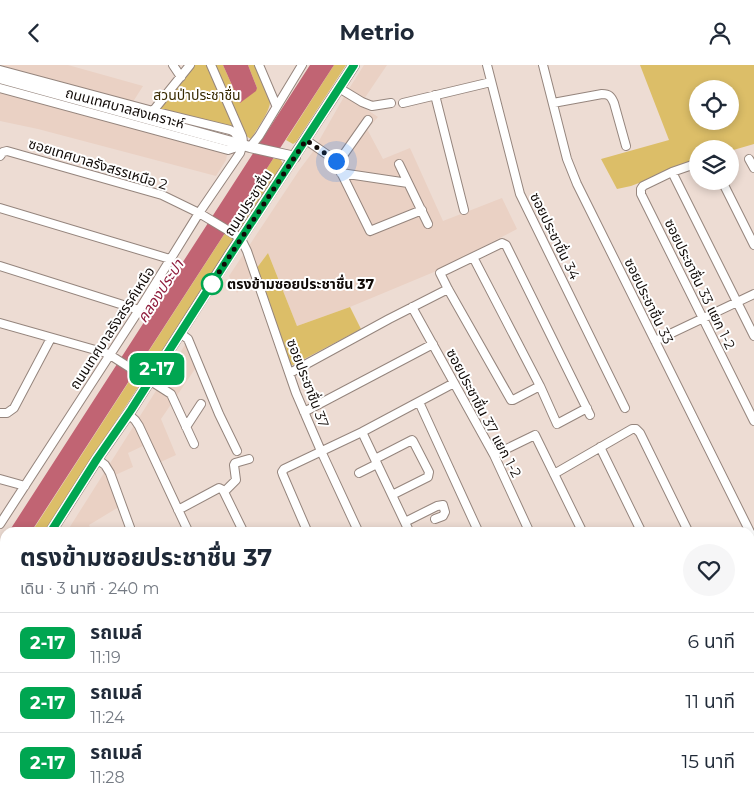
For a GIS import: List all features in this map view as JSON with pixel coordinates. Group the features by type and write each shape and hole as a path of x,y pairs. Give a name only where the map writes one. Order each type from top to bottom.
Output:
{"main road":[{"name":"ถนนประชาชื่น","path":"54,527 150,381 236,236 295,157 354,65"},
{"name":"ถนนเทศบาลสงเคราะห์","path":"0,78 250,147 295,157"}],"street":[{"path":"173,65 181,77"},
{"path":"153,111 190,65"},
{"path":"210,65 243,140 250,147"},
{"path":"259,65 276,105"},
{"name":"ถนนเทศบาลรังสรรค์เหนือ","path":"0,525 111,356 199,213 240,153 250,147 259,136 276,105 302,65"},
{"name":"ซอยประชาชื่น 34","path":"487,65 520,194 626,408"},
{"name":"ซอยประชาชื่น 33","path":"543,65 567,159 578,184 748,527"},
{"name":"ถนนเทศบาลสงเคราะห์","path":"0,70 234,132 250,147"},
{"path":"403,103 492,82"},
{"name":"ถนนเทศบาลสงเคราะห์","path":"0,88 228,150 250,147"},
{"path":"339,88 372,106 391,103"},
{"path":"552,103 607,94 612,97 626,146"},
{"path":"435,95 464,210"},
{"path":"337,164 368,119"},
{"path":"306,140 336,161 370,231 422,210"},
{"name":"ซอยเทศบาลรังสรรเหนือ 2","path":"0,156 3,152 7,151 162,195 199,213 236,236"},
{"path":"749,159 754,168"},
{"path":"399,165 428,224"},
{"path":"689,166 672,172 754,336"},
{"name":"ซอยประชาชื่น 33 แยก 1-2","path":"672,172 642,186 642,194 754,421"},
{"path":"342,173 408,183"},
{"path":"726,190 754,245"},
{"path":"0,209 170,259"},
{"name":"ซอยประชาชื่น 37","path":"236,236 247,251 296,393 320,451 356,527"},
{"path":"473,257 540,386 557,423 588,412 504,244 502,243 473,257 440,273 512,400 540,386"},
{"path":"0,266 139,310"},
{"path":"290,373 448,289"},
{"path":"655,341 754,293"},
{"name":"ซอยประชาชื่น 37 แยก 1-2","path":"412,307 494,455 527,527"},
{"path":"0,323 106,353 139,373 171,394 194,444"},
{"path":"180,333 188,339 219,414 237,451"},
{"path":"0,413 7,413 14,408 51,338"},
{"path":"304,412 433,344"},
{"path":"305,527 283,475 284,469 362,432 454,383"},
{"path":"419,402 476,527"},
{"path":"186,427 201,403"},
{"path":"128,414 139,426 186,527"},
{"path":"554,474 632,429 636,429 640,433 686,527"},
{"path":"362,432 407,527"},
{"path":"494,455 535,435 580,527"},
{"path":"360,473 414,441 429,472 428,477 392,495"},
{"path":"600,447 639,527"},
{"path":"97,459 105,465 110,473 130,527"},
{"path":"224,492 236,480 234,465 249,459"},
{"path":"0,479 25,486"},
{"path":"178,510 219,488 223,490 241,527"},
{"path":"405,523 437,506 443,505 445,512 443,516 435,519"}],"shaded area":[{"path":"0,65 68,65 143,86 131,105 0,67"},
{"path":"223,65 248,65 257,88 256,91 240,103"},
{"path":"310,65 334,65 34,527 12,527"},
{"path":"364,65 387,65 360,105 378,117 367,129 383,159 410,148 443,221 502,198 517,229 434,272 350,307 297,326 268,253 237,293 229,276 312,153"},
{"path":"0,91 224,152 227,155 226,160 216,176 38,129 0,121"},
{"path":"190,337 197,366 161,419 176,455 154,465 145,445 128,453 133,467 113,476 122,505 89,525 90,527 70,527"}],"green space":[{"name":"สวนป่าประชาชื่น","path":"192,65 209,65 237,129 159,110"},
{"path":"215,65 223,65 240,103 257,88 248,65 257,65 267,89 270,103 265,116 251,139 246,136"},
{"path":"334,65 346,65 296,142 293,144 286,140"},
{"path":"640,65 754,65 754,144 739,148 739,140 689,140 689,164 631,186 617,189 601,159 669,140"},
{"path":"280,158 283,164 47,527 35,527 273,159"},
{"path":"268,253 297,326 350,307 361,329 291,366 289,365 256,269"}],"bus line":[{"name":"2-17","path":"54,527 354,65"}],"place":[{"name":"ตรงข้ามซอยประชาชื่น 37","path":"212,284"}],"route":[{"path":"212,284 208,289 306,140 336,161"}],"water label":[{"name":"คลองประปา","path":"160,291"}]}
